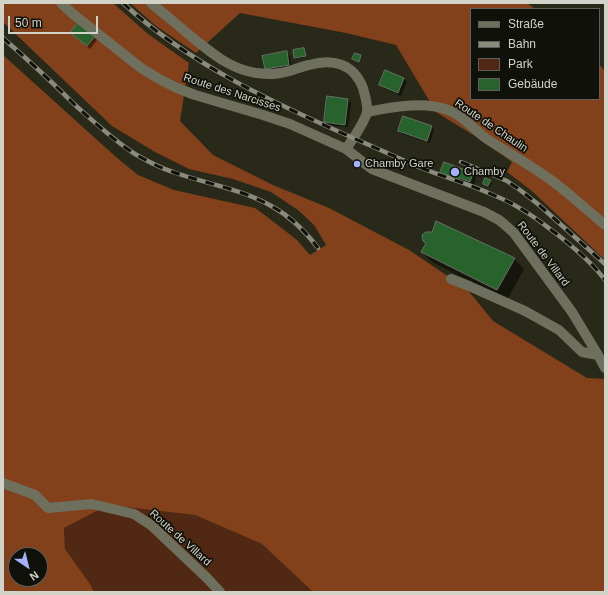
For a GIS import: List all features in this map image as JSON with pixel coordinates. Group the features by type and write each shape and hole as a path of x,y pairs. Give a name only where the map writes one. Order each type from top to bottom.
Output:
{"street":[{"name":"Route des Narcisses","path":"61,3 72,14 141,68 161,80 195,95 290,124 346,149"},
{"path":"151,3 216,57 232,66 246,71 259,74 280,73 326,61 338,63 347,67 360,81 366,98 367,112 358,131 346,149"},
{"name":"Route de Chaulin","path":"367,112 388,108 421,106 430,106 449,110 486,138 551,179 605,225"},
{"name":"Route de Villard","path":"346,149 372,169 484,212 504,224 514,233 572,312 605,368"},
{"path":"451,279 525,312 559,330 582,352 598,355"},
{"name":"Route de Villard","path":"3,483 35,495 48,508 92,504 134,514 151,525 220,592"}],"green space":[{"path":"108,505 195,515 262,544 313,592 94,592 65,549 64,528"}],"shaded area":[{"path":"3,3 113,3 148,34 189,63 180,121 213,155 273,185 329,208 409,250 467,289 493,321 587,378 605,379 605,592 313,592 262,544 195,515 108,505 64,528 65,549 94,592 3,592 3,55 138,175 174,190 255,208 297,240 310,255 326,245 314,225 298,210 271,192 233,179 189,169 155,152 112,126 3,22"},
{"path":"130,3 527,3 534,8 470,8 470,100 600,100 600,65 605,71 605,260 532,191 507,172 512,162 478,138 436,112 396,45 346,33 240,13 196,53 156,26"}],"building":[{"path":"78,23 95,36 87,46 70,33"},
{"path":"304,48 306,56 294,58 293,50"},
{"path":"287,51 289,65 265,69 262,56"},
{"path":"355,53 361,55 359,62 352,59"},
{"path":"385,70 404,78 398,93 379,85"},
{"path":"327,96 348,99 345,125 324,122"},
{"path":"403,116 432,126 427,141 398,131"},
{"path":"444,162 473,174 470,182 460,178 459,180 440,173"},
{"path":"485,178 491,180 488,186 483,184"},
{"path":"436,221 515,258 497,290 421,252 426,243 423,241 422,235 426,232 432,232"}],"railway":[{"path":"123,3 175,45 203,63 262,96 414,165 501,198 516,206 572,246 605,280"},
{"path":"3,38 96,124 135,154 168,170 237,191 261,201 280,211 292,220 303,230 318,248"},
{"path":"461,162 507,181 520,190 605,264"}],"place":[{"name":"Chamby Gare","path":"357,164"},
{"name":"Chamby","path":"455,172"}]}
